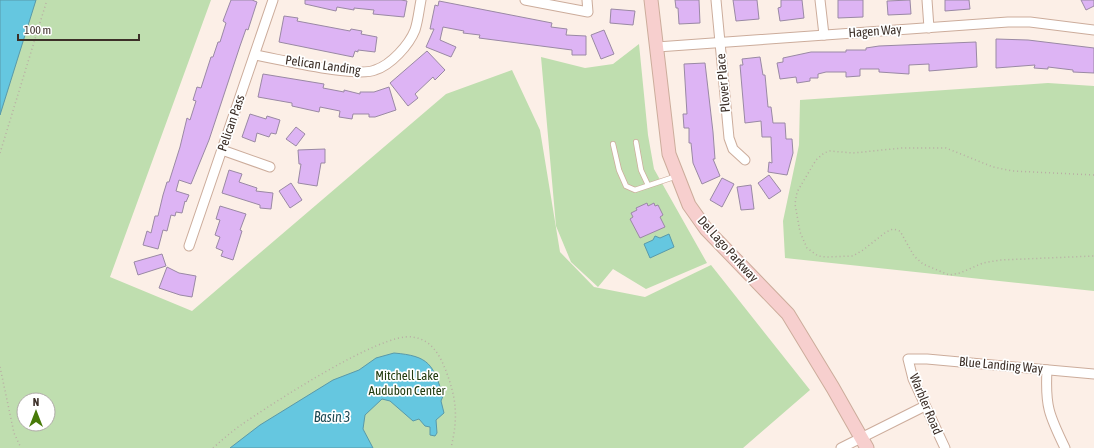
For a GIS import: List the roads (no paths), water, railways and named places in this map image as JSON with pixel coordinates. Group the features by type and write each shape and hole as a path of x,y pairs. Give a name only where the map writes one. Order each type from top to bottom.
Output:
{"street":[{"name":"Pelican Pass","path":"189,246 273,0"},
{"name":"Pelican Landing","path":"255,55 356,73 375,71 389,63 409,42 415,30 421,0"},
{"path":"525,0 588,12 587,0"},
{"name":"Del Lago Parkway","path":"651,0 669,154 689,205 706,229 788,314 864,443"},
{"name":"Plover Place","path":"716,0 729,138 733,149 745,160"},
{"path":"820,0 824,34"},
{"path":"927,0 929,28"},
{"name":"Hagen Way","path":"656,47 1008,22 1030,22 1094,30"},
{"path":"222,150 270,167"},
{"name":"Blue Landing Way","path":"908,359 927,359 1094,374"},
{"name":"Warbler Road","path":"908,359 913,379 924,406 945,448"},
{"path":"1047,370 1046,396 1048,408 1065,448"},
{"path":"841,448 864,443 924,406"}],"lane":[{"path":"636,142 642,170 648,186"},
{"path":"613,144 619,170 626,186 635,190 677,176"}],"water":[{"path":"0,0 36,0 0,115"},
{"path":"669,234 674,247 650,258 644,244 653,240 655,236 660,238"},
{"name":"Basin 3","path":"394,353 406,354 422,359 428,364 436,376 443,396 441,401 444,413 436,420 437,433 435,436 430,435 430,427 425,426 419,419 413,421 390,401 382,399 365,415 363,429 373,448 230,448 260,425 333,380 359,370 376,358"}],"park label":[{"name":"Mitchell Lake Audubon Center","path":"407,382"}]}
